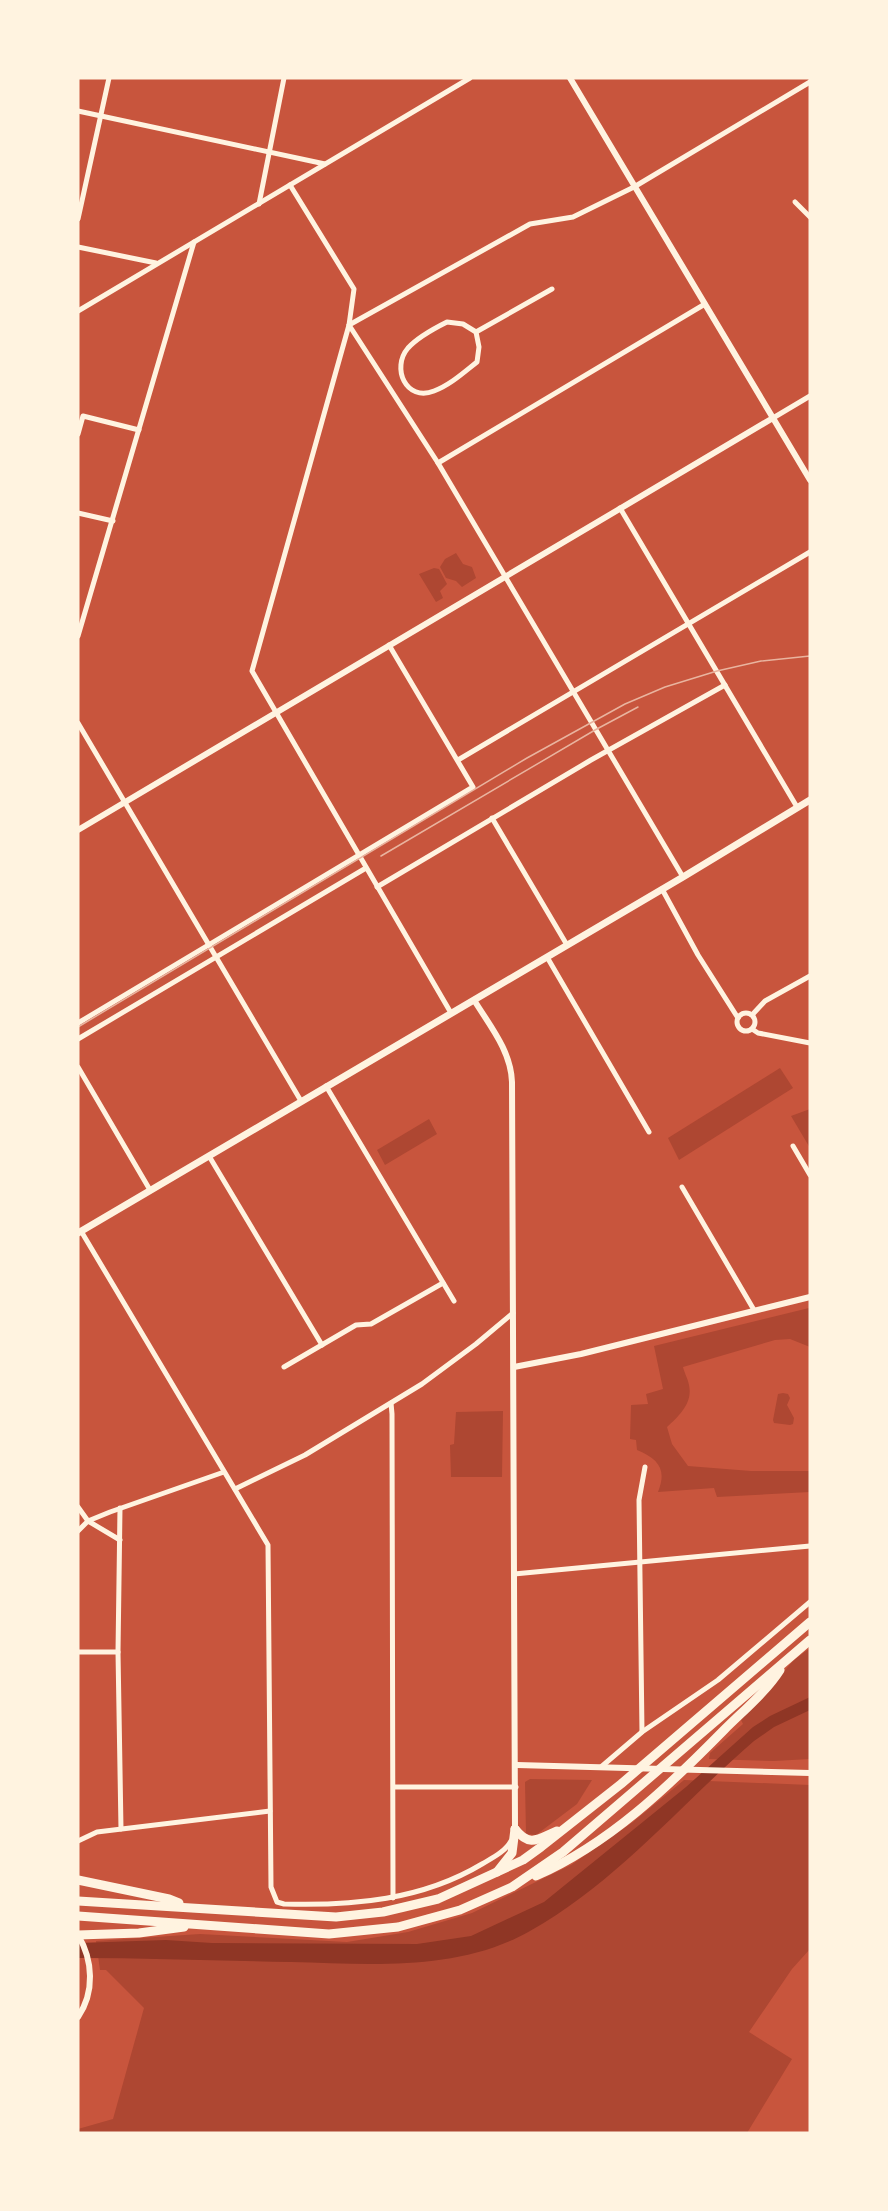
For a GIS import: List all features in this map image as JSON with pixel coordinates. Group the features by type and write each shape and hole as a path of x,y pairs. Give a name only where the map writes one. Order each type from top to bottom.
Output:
{"highway":[{"path":"78,1901 187,1906 317,1917 392,1911 438,1899 522,1860 565,1828 621,1784 810,1622"},
{"path":"512,1887 579,1839 810,1641"},
{"path":"78,1916 329,1934 398,1927 460,1910 554,1868 586,1849 667,1787 775,1678 786,1661"},
{"path":"515,1828 523,1839 534,1841 565,1828"},
{"path":"497,1873 512,1853 515,1828"},
{"path":"78,1880 169,1899 187,1906"},
{"path":"79,1937 149,1932 195,1924"}],"main road":[{"path":"80,1232 662,890 810,800"}],"street":[{"path":"78,219 109,78"},
{"path":"260,204 284,78"},
{"path":"459,85 460,78"},
{"path":"78,311 470,78"},
{"path":"570,78 810,480"},
{"path":"350,325 530,224 573,216 634,187 810,82"},
{"path":"78,111 325,164"},
{"path":"290,185 354,289 350,325 252,671 274,714 451,1013"},
{"path":"795,202 810,217"},
{"path":"78,636 194,242"},
{"path":"78,247 157,263"},
{"path":"476,332 552,289"},
{"path":"438,462 705,304"},
{"path":"447,322 463,324 476,332 479,347 477,362 455,380 432,392 414,392 404,384 400,367 407,350 429,331 447,322"},
{"path":"350,325 438,462 683,877"},
{"path":"393,391 404,384"},
{"path":"78,830 810,396"},
{"path":"78,434 83,416 139,430"},
{"path":"620,508 797,807"},
{"path":"78,513 113,521"},
{"path":"458,760 810,552"},
{"path":"78,1023 473,786 389,645"},
{"path":"377,887 607,751 725,685"},
{"path":"78,723 301,1101"},
{"path":"492,818 567,945"},
{"path":"78,1038 366,868"},
{"path":"662,890 698,955 738,1018"},
{"path":"547,957 649,1132"},
{"path":"752,1015 765,1001 810,976"},
{"path":"80,1232 269,1549 271,1887 277,1902 339,1905 393,1898 437,1887 469,1872 508,1846 515,1828 517,1765 512,1066 474,1000"},
{"path":"744,1013 752,1015 755,1020 752,1029 741,1030 737,1024 738,1018 744,1013"},
{"path":"752,1029 758,1033 810,1042"},
{"path":"78,1066 150,1190"},
{"path":"326,1086 454,1301"},
{"path":"793,1146 810,1175"},
{"path":"209,1156 322,1345"},
{"path":"682,1187 754,1310"},
{"path":"284,1367 356,1325 371,1324 443,1282"},
{"path":"514,1367 581,1354 810,1297"},
{"path":"235,1490 305,1455 391,1403 441,1371 513,1313"},
{"path":"391,1403 393,1414 393,1898"},
{"path":"642,1732 639,1500 645,1467"},
{"path":"78,1531 88,1521 120,1508 225,1472"},
{"path":"78,1506 88,1521 120,1540"},
{"path":"120,1508 118,1652 121,1829"},
{"path":"514,1574 810,1546"},
{"path":"601,1767 642,1732 718,1680 810,1602"},
{"path":"78,1652 118,1652"},
{"path":"517,1765 810,1773"},
{"path":"393,1787 516,1787"},
{"path":"78,1841 91,1833 270,1811"},
{"path":"78,2017 90,1987 89,1964 79,1937"}],"shaded area":[{"path":"456,553 463,564 472,567 476,578 462,587 456,581 446,578 440,567 445,559"},
{"path":"434,568 439,569 447,584 440,591 443,598 436,602 419,574"},
{"path":"780,1068 793,1088 679,1160 668,1138"},
{"path":"810,1109 810,1148 791,1116"},
{"path":"429,1119 437,1134 385,1165 377,1150"},
{"path":"809,1308 810,1347 790,1339 775,1340 683,1367 689,1385 689,1398 680,1414 667,1427 672,1444 688,1466 751,1471 810,1471 810,1492 717,1497 714,1488 658,1492 662,1477 659,1466 651,1457 637,1450 636,1440 630,1439 631,1405 648,1404 646,1394 663,1389 654,1346"},
{"path":"778,1394 788,1394 790,1398 787,1405 794,1418 793,1424 790,1425 774,1423 773,1420"},
{"path":"503,1411 502,1477 451,1477 450,1445 454,1444 456,1412"},
{"path":"810,1648 810,1759 774,1761 709,1759 710,1753 743,1724 741,1720 794,1660"},
{"path":"810,1697 810,1710 774,1727 754,1741 647,1842 591,1890 530,1931 502,1944 473,1953 413,1963 352,1964 78,1958 78,1943 166,1940 212,1943 417,1944 471,1936 544,1902 686,1787 753,1727 770,1716"},
{"path":"530,1779 592,1780 577,1804 536,1835 526,1834 525,1782"},
{"path":"684,1780 810,1785 810,1949 792,1969 749,2032 792,2059 747,2133 78,2133 78,2129 113,2119 144,2008 106,1970 100,1970 96,1941 200,1934 347,1942 408,1932 472,1913 571,1865 633,1822"}],"tram line":[{"path":"78,1027 527,758 625,704 665,687 717,671 761,661 810,656"},
{"path":"381,856 638,707"}]}
